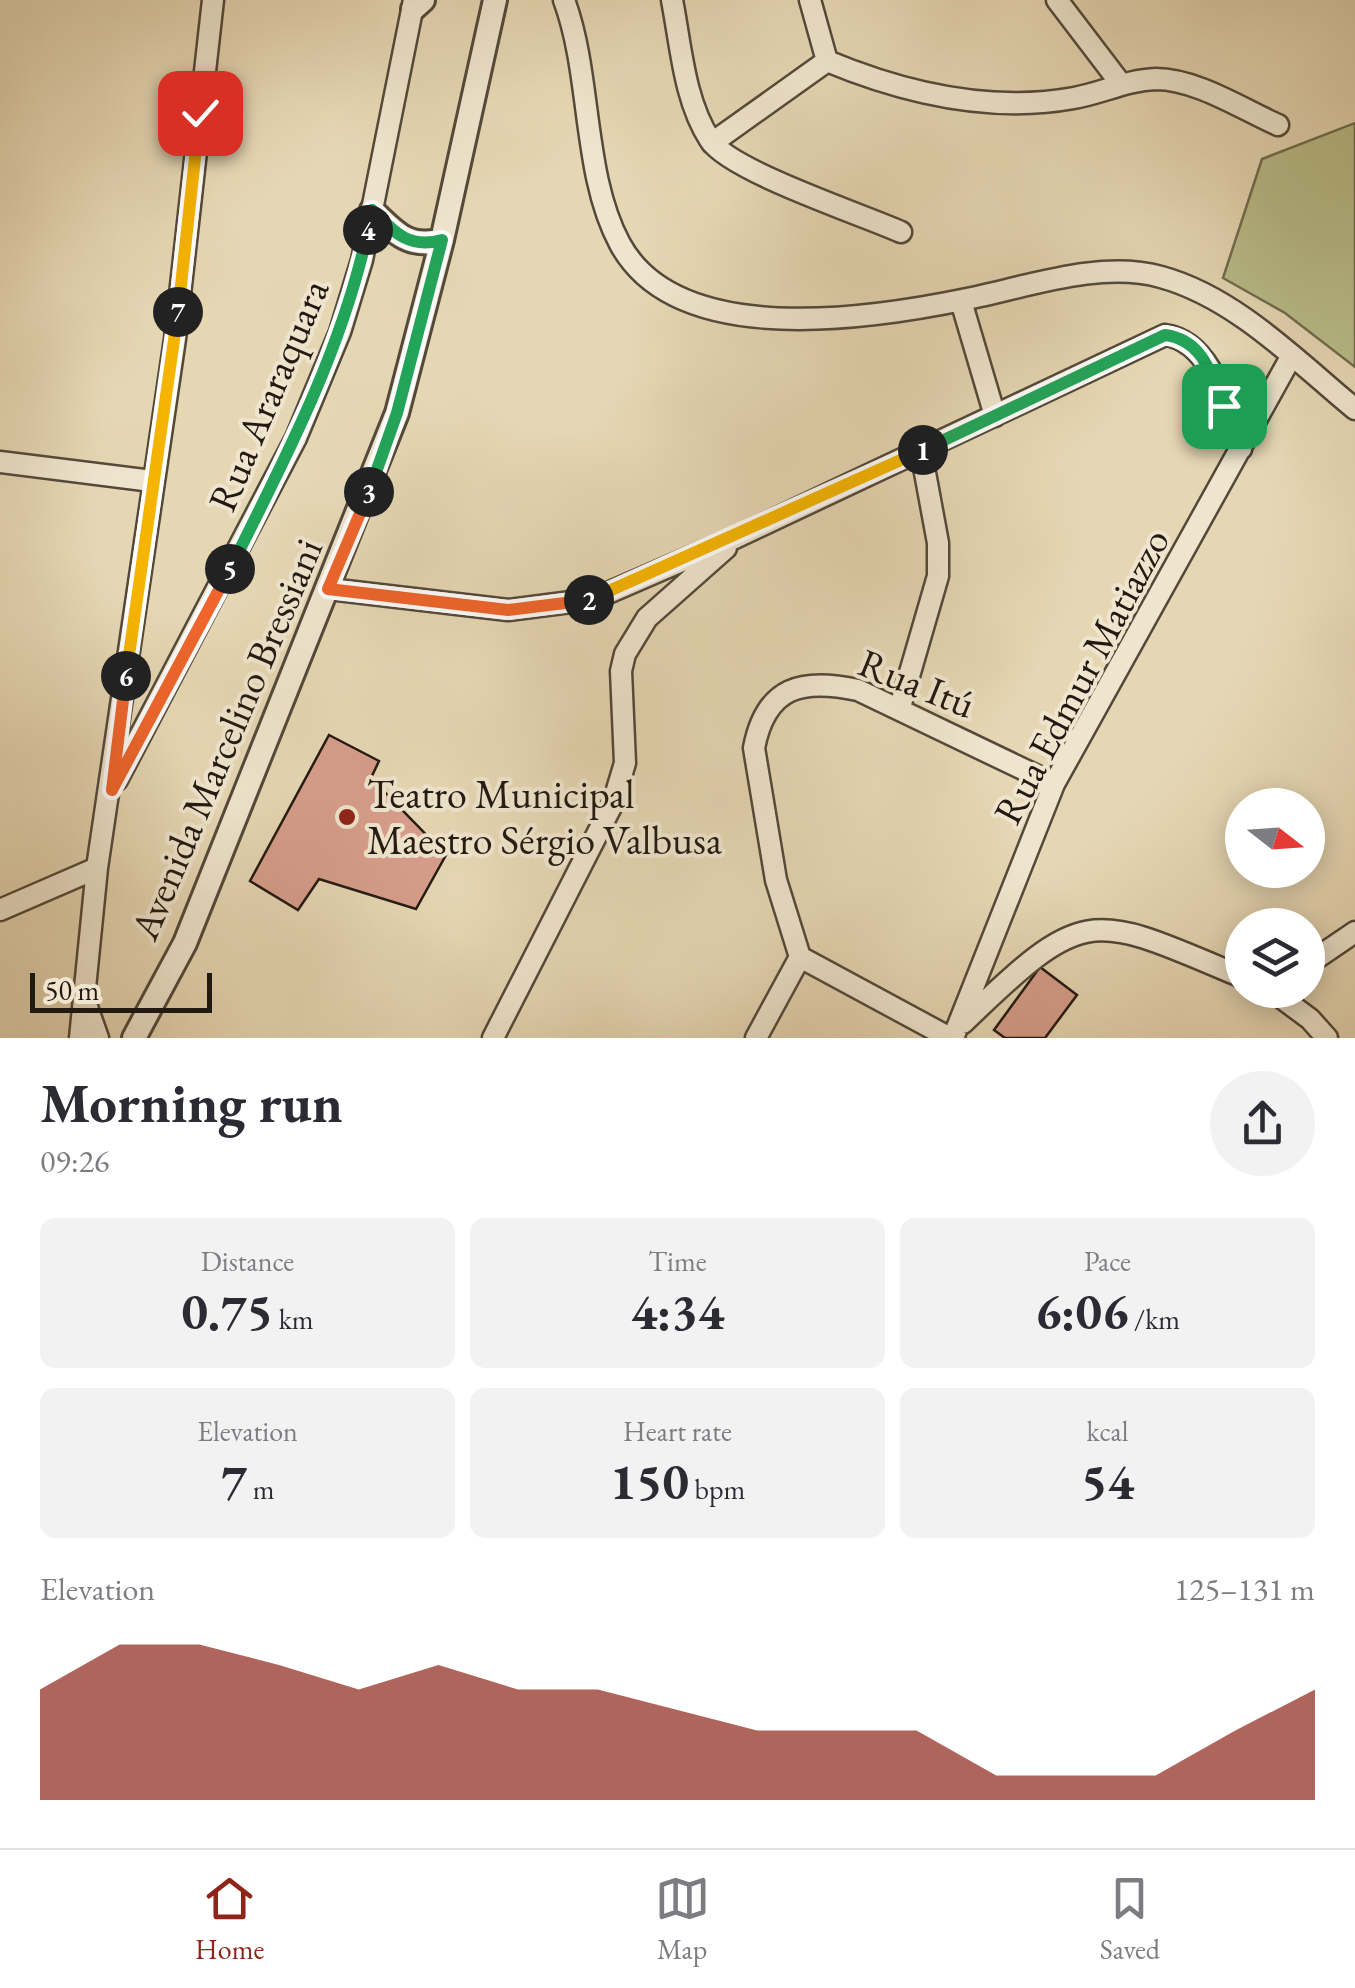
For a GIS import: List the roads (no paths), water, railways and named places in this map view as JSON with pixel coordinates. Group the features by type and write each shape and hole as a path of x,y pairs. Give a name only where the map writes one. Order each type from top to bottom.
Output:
{"street":[{"path":"80,1038 97,868 112,790 152,481 175,339 212,0"},
{"name":"Avenida Marcelino Bressiani","path":"134,1038 184,943 397,413 442,240 495,0"},
{"path":"672,0 689,88 712,143 745,166 902,232"},
{"path":"810,0 827,61"},
{"path":"1058,0 1121,84"},
{"name":"Rua Araraquara","path":"112,790 296,438 340,332 372,210 417,3"},
{"path":"563,3 603,195 619,243 640,271 668,293 705,308 752,317 832,317 960,300 1086,276 1138,272 1198,292 1292,357 1355,409"},
{"path":"712,143 827,61"},
{"path":"827,61 884,85 930,96 996,101 1078,98 1121,84 1159,79 1278,125"},
{"path":"372,210 405,241 422,246 442,240"},
{"path":"960,300 995,416"},
{"path":"328,589 508,610 552,608 594,599 922,451 1149,340 1181,337 1207,363 1241,450"},
{"name":"Rua Edmur Matiazzo","path":"954,1034 1054,784 1292,357"},
{"path":"900,707 938,576 938,543 922,451"},
{"path":"0,462 152,481"},
{"path":"492,1038 613,803 624,763 621,671 625,654 648,618 736,537"},
{"name":"Rua Itú","path":"800,957 787,923 754,748 758,726 777,696 800,686 832,685 900,707 1054,784"},
{"path":"0,910 97,868"},
{"path":"756,1038 800,957 954,1034 1049,944 1076,930 1104,928 1130,932 1225,971"},
{"path":"1325,952 1355,932"},
{"path":"85,1002 98,1038"},
{"path":"1295,1008 1327,1038"}],"place":[{"name":"Teatro Municipal Maestro Sérgio Valbusa","path":"347,817"}]}
